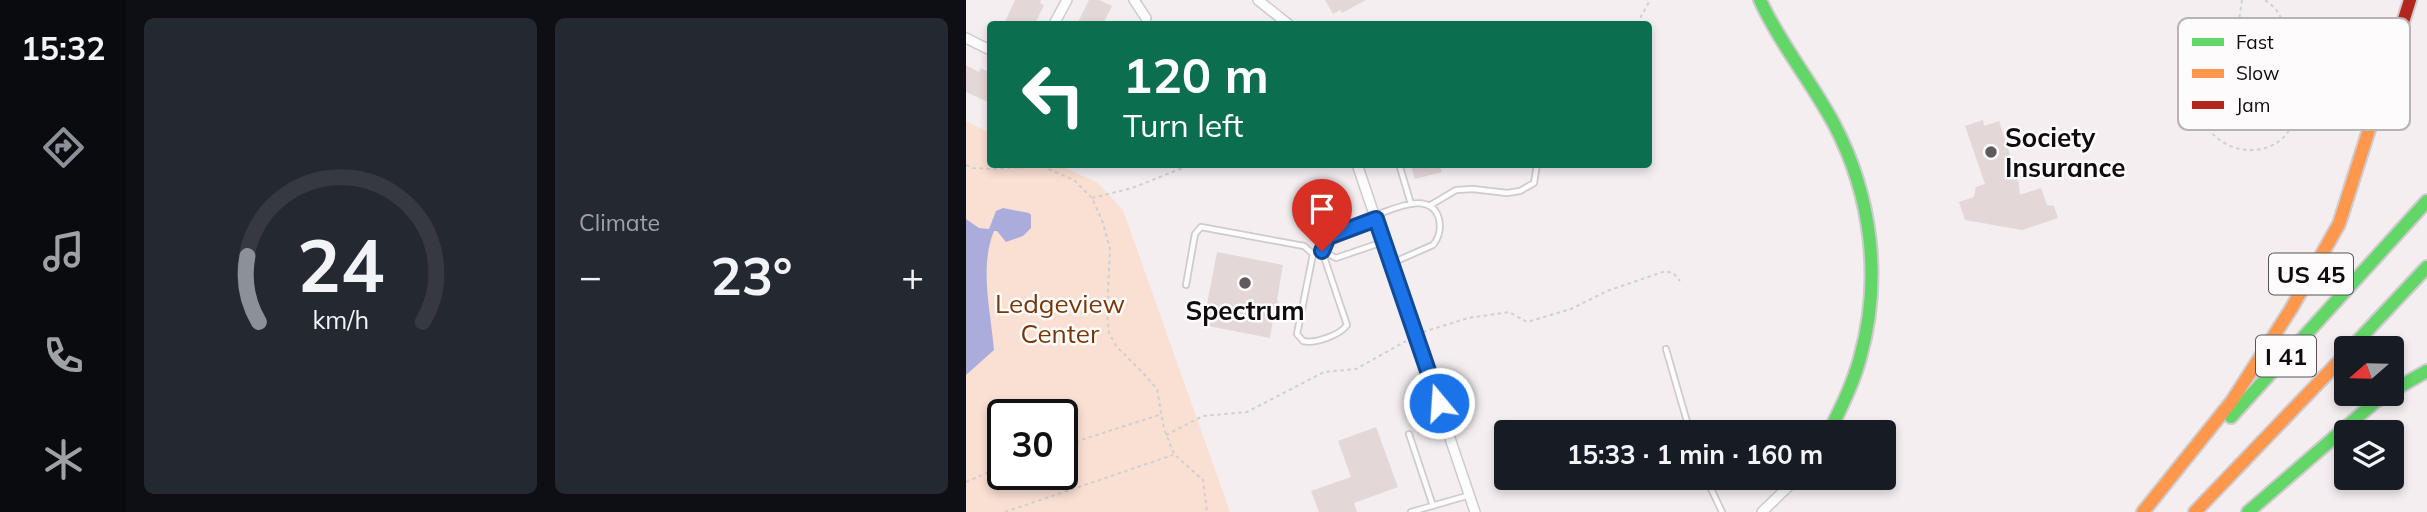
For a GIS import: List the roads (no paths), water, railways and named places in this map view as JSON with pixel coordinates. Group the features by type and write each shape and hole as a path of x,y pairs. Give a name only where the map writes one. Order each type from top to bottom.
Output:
{"main road":[{"path":"1760,0 1840,136 1858,177 1867,211 1872,259 1871,307 1850,392 1835,420"},
{"name":"US 45","path":"2404,18 2410,0"},
{"name":"US 45","path":"2144,512 2232,401 2291,309 2339,224 2369,130"},
{"name":"I 41","path":"2144,512 2427,201"},
{"name":"I 41","path":"2362,336 2427,267"},
{"name":"I 41","path":"2196,512 2334,367"},
{"path":"2404,385 2427,371"},
{"path":"2248,512 2370,406"}],"street":[{"path":"1056,21 1067,0"},
{"path":"1134,0 1146,18"},
{"path":"1258,0 1284,21"},
{"path":"966,38 987,48"},
{"path":"1358,168 1475,512"},
{"path":"1762,512 1785,490"}],"lane":[{"path":"1400,168 1411,204"},
{"path":"1313,254 1297,328 1300,338 1306,343 1343,330 1347,325 1322,251 1328,237 1411,204 1429,206 1456,190 1473,188 1520,191 1534,183 1536,168"},
{"path":"1391,263 1420,253 1436,242 1440,224 1437,214 1429,206"},
{"path":"1186,285 1195,234 1201,227 1304,246 1313,254"},
{"path":"1313,254 1322,251 1336,258 1384,242"},
{"path":"1667,349 1687,420"},
{"path":"1409,434 1433,506"},
{"path":"1712,490 1722,512"},
{"path":"1411,512 1469,495"}],"water":[{"path":"1003,208 1029,213 1031,228 1023,236 1006,242 994,231 987,260 987,275 994,350 966,375 966,219 979,228 989,229 996,211"}],"place":[{"name":"Society Insurance","path":"1991,152"},
{"name":"Spectrum","path":"1245,283"}],"park label":[{"name":"Ledgeview Center","path":"1060,318"}]}
